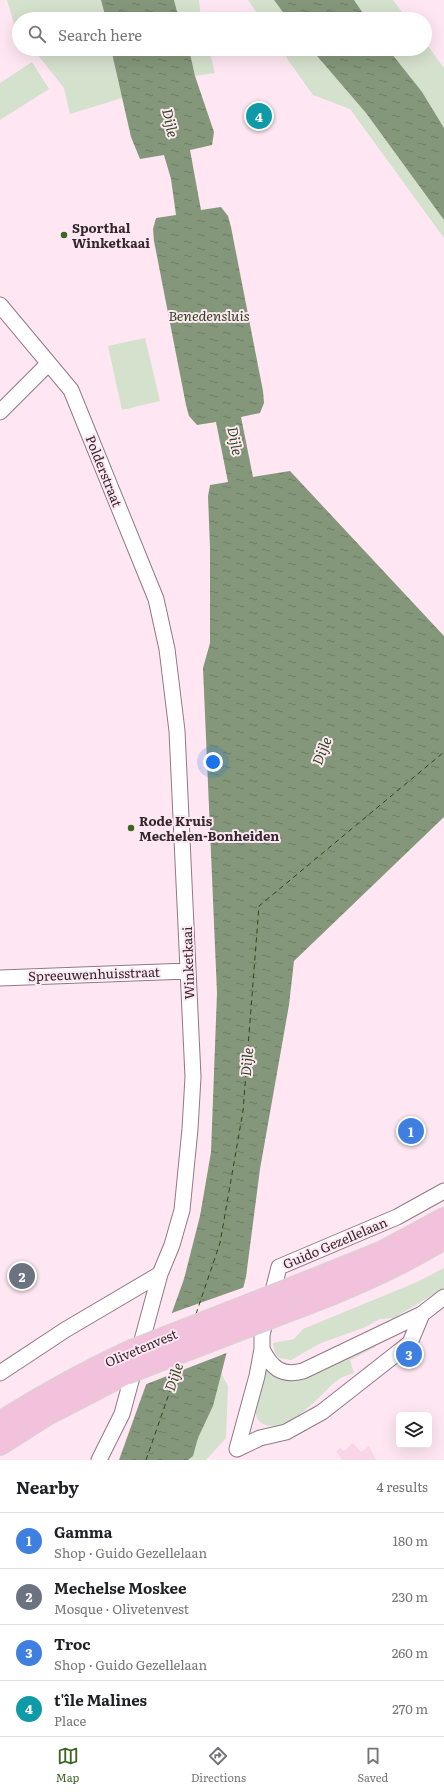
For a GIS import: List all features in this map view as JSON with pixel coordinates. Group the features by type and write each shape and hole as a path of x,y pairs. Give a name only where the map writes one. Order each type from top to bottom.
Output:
{"main road":[{"name":"Guido Gezellelaan","path":"291,1289 381,1254 444,1219"},
{"name":"Olivetenvest","path":"0,1444 47,1414 126,1373 342,1290 399,1263 444,1238"},
{"name":"Olivetenvest","path":"0,1423 62,1385 132,1350 291,1289"}],"street":[{"name":"Polderstraat","path":"0,305 71,390 156,599 167,649"},
{"path":"0,412 48,364"},
{"name":"Winketkaai","path":"160,1274 172,1245 182,1210 190,1129 192,1076 177,731 167,649"},
{"name":"Spreeuwenhuisstraat","path":"0,978 188,970"},
{"name":"Guido Gezellelaan","path":"239,1454 257,1376 262,1349 262,1335 279,1266 397,1217 444,1191"},
{"path":"0,1373 65,1330 160,1274"},
{"path":"99,1460 122,1414 160,1274"},
{"name":"Guido Gezellelaan","path":"262,1349 268,1360 275,1367 282,1372 295,1374 422,1314 444,1297"},
{"name":"Guido Gezellelaan","path":"239,1454 260,1438 286,1432 322,1412 410,1343 422,1314"}],"shaded area":[{"path":"7,0 101,0 104,12 12,12 12,17"},
{"path":"174,0 199,0 200,12 177,12"},
{"path":"248,0 274,0 283,12 256,12"},
{"path":"354,0 393,0 402,12 362,12"},
{"path":"432,52 444,68 444,128 393,56 432,56"},
{"path":"39,56 113,56 122,98 70,114 64,88"},
{"path":"191,56 211,56 215,73 195,76"},
{"path":"286,56 317,56 366,113 444,220 444,238 350,109 313,95"},
{"path":"32,62 49,89 0,120 0,83"},
{"path":"145,338 160,401 122,410 108,346"},
{"path":"444,1268 444,1288 394,1318 380,1319 363,1328 321,1343 291,1360 279,1358 275,1353 273,1343 294,1339 303,1329 417,1282"},
{"path":"374,1343 376,1347 350,1360 354,1373 339,1379 304,1411 294,1418 284,1424 273,1426 261,1423 257,1418 257,1399 264,1372 267,1370 278,1378 292,1379"},
{"path":"221,1373 228,1386 226,1438 206,1460 188,1460 193,1456 198,1438 213,1406"},
{"path":"353,1443 361,1452 369,1446 376,1460 342,1460 336,1451 341,1448 344,1451"}],"water":[{"path":"101,0 174,0 177,12 104,12"},
{"path":"274,0 354,0 362,12 283,12"},
{"path":"113,56 191,56 195,76 214,132 212,145 190,150 201,210 221,207 228,216 263,391 264,403 260,413 241,417 253,477 290,471 444,636 444,817 294,961 289,1005 260,1169 246,1277 213,1406 198,1438 193,1456 188,1460 119,1460 184,1279 200,1216 211,1152 217,993 203,668 210,643 210,548 208,496 210,485 228,482 216,422 197,425 189,416 154,241 153,229 156,218 176,215 171,179 164,155 140,159 131,137"},
{"path":"317,56 394,56 422,92 444,128 444,220 366,113"}],"pier":[{"path":"245,1287 229,1352 144,1385 169,1314"}],"ferry route":[{"path":"196,1314 220,1243 243,1111 259,906 444,752"},
{"path":"146,1460 179,1365"}],"place":[{"name":"t'île Malines","path":"259,116"},
{"name":"Sporthal Winketkaai","path":"64,235"},
{"name":"Rode Kruis Mechelen-Bonheiden","path":"131,828"},
{"name":"Gamma","path":"411,1131"},
{"name":"Mechelse Moskee","path":"22,1276"},
{"name":"Troc","path":"409,1354"}],"water label":[{"name":"Dijle","path":"170,123"},
{"name":"Benedensluis","path":"209,316"},
{"name":"Dijle","path":"235,441"},
{"name":"Dijle","path":"322,751"},
{"name":"Dijle","path":"247,1062"},
{"name":"Dijle","path":"174,1377"}]}
